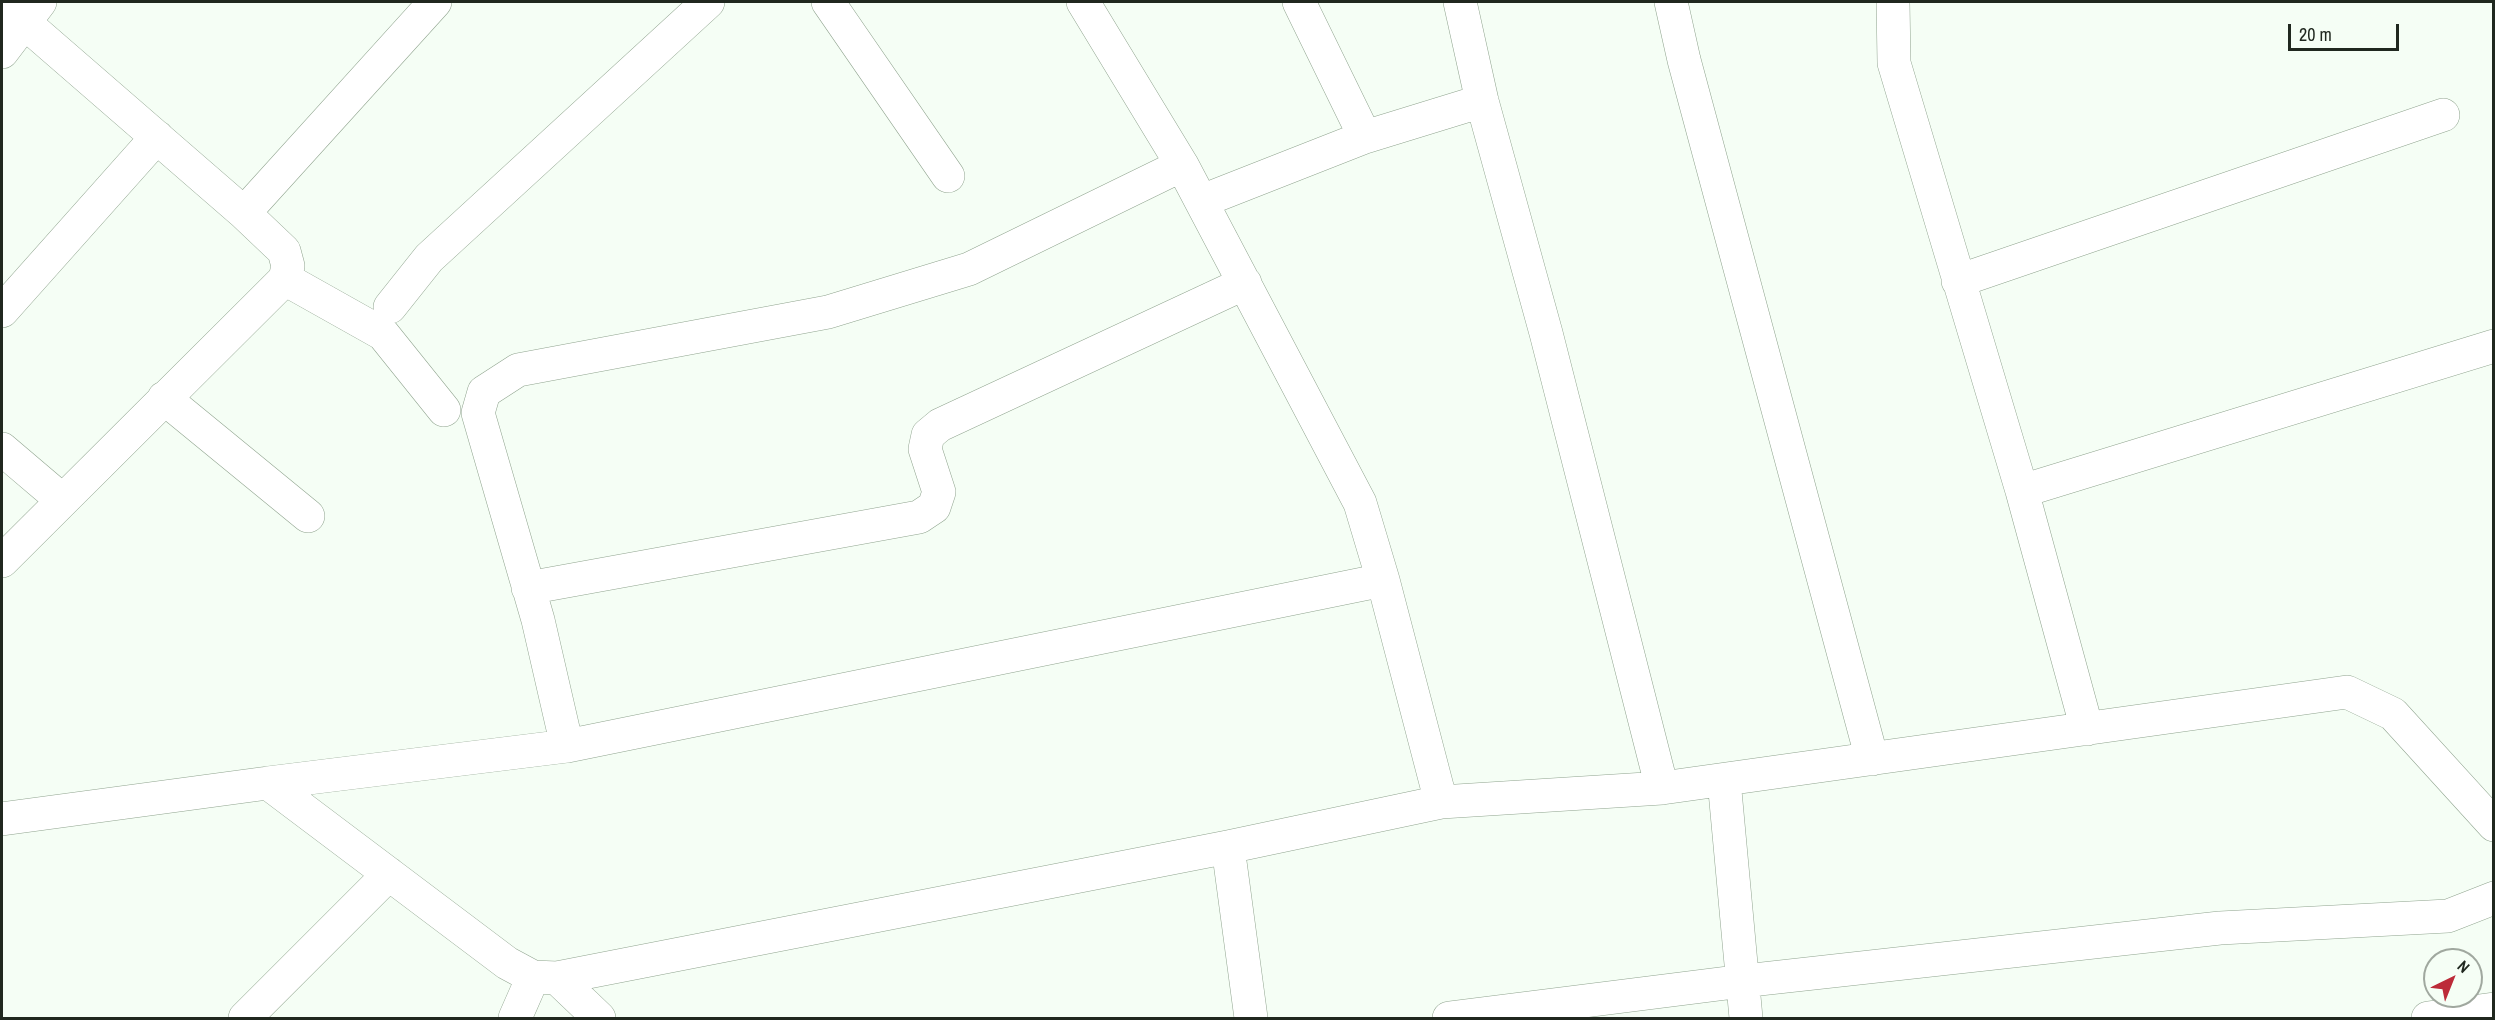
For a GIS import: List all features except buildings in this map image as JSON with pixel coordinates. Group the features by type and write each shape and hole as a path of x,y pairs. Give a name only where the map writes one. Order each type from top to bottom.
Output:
{"street":[{"path":"244,213 435,2"},
{"path":"390,307 429,258 708,2"},
{"path":"828,2 948,176"},
{"path":"1083,2 1202,201 1360,503 1383,580 1441,802"},
{"path":"1299,2 1365,137"},
{"path":"1460,2 1482,101 1546,333 1662,788"},
{"path":"1671,2 1687,72 1872,759"},
{"path":"1893,2 1894,63 2022,491 2087,729"},
{"path":"2,52 22,10 157,137 284,251 288,266 285,279 2,561"},
{"path":"1202,201 1365,137 1482,101"},
{"path":"1958,280 2443,115"},
{"path":"2,311 157,137"},
{"path":"567,746 528,588 478,413 484,392 518,369 828,312 969,269 1182,165"},
{"path":"285,279 384,334 444,410"},
{"path":"528,588 919,517 934,507 939,492 925,449 928,435 940,424 1245,283"},
{"path":"2022,491 2493,345"},
{"path":"165,398 308,516"},
{"path":"2,449 62,500"},
{"path":"2,819 567,746 1383,580"},
{"path":"515,1018 545,977 1228,847 1441,802 1662,788 2348,692 2393,714 2493,825"},
{"path":"1724,780 1746,1018"},
{"path":"268,783 507,963 545,977 599,1018"},
{"path":"1228,847 1251,1018"},
{"path":"245,1018 389,874"},
{"path":"1449,1018 1743,981 2220,928 2448,916 2493,898"},
{"path":"2428,1018 2493,1009"}]}
